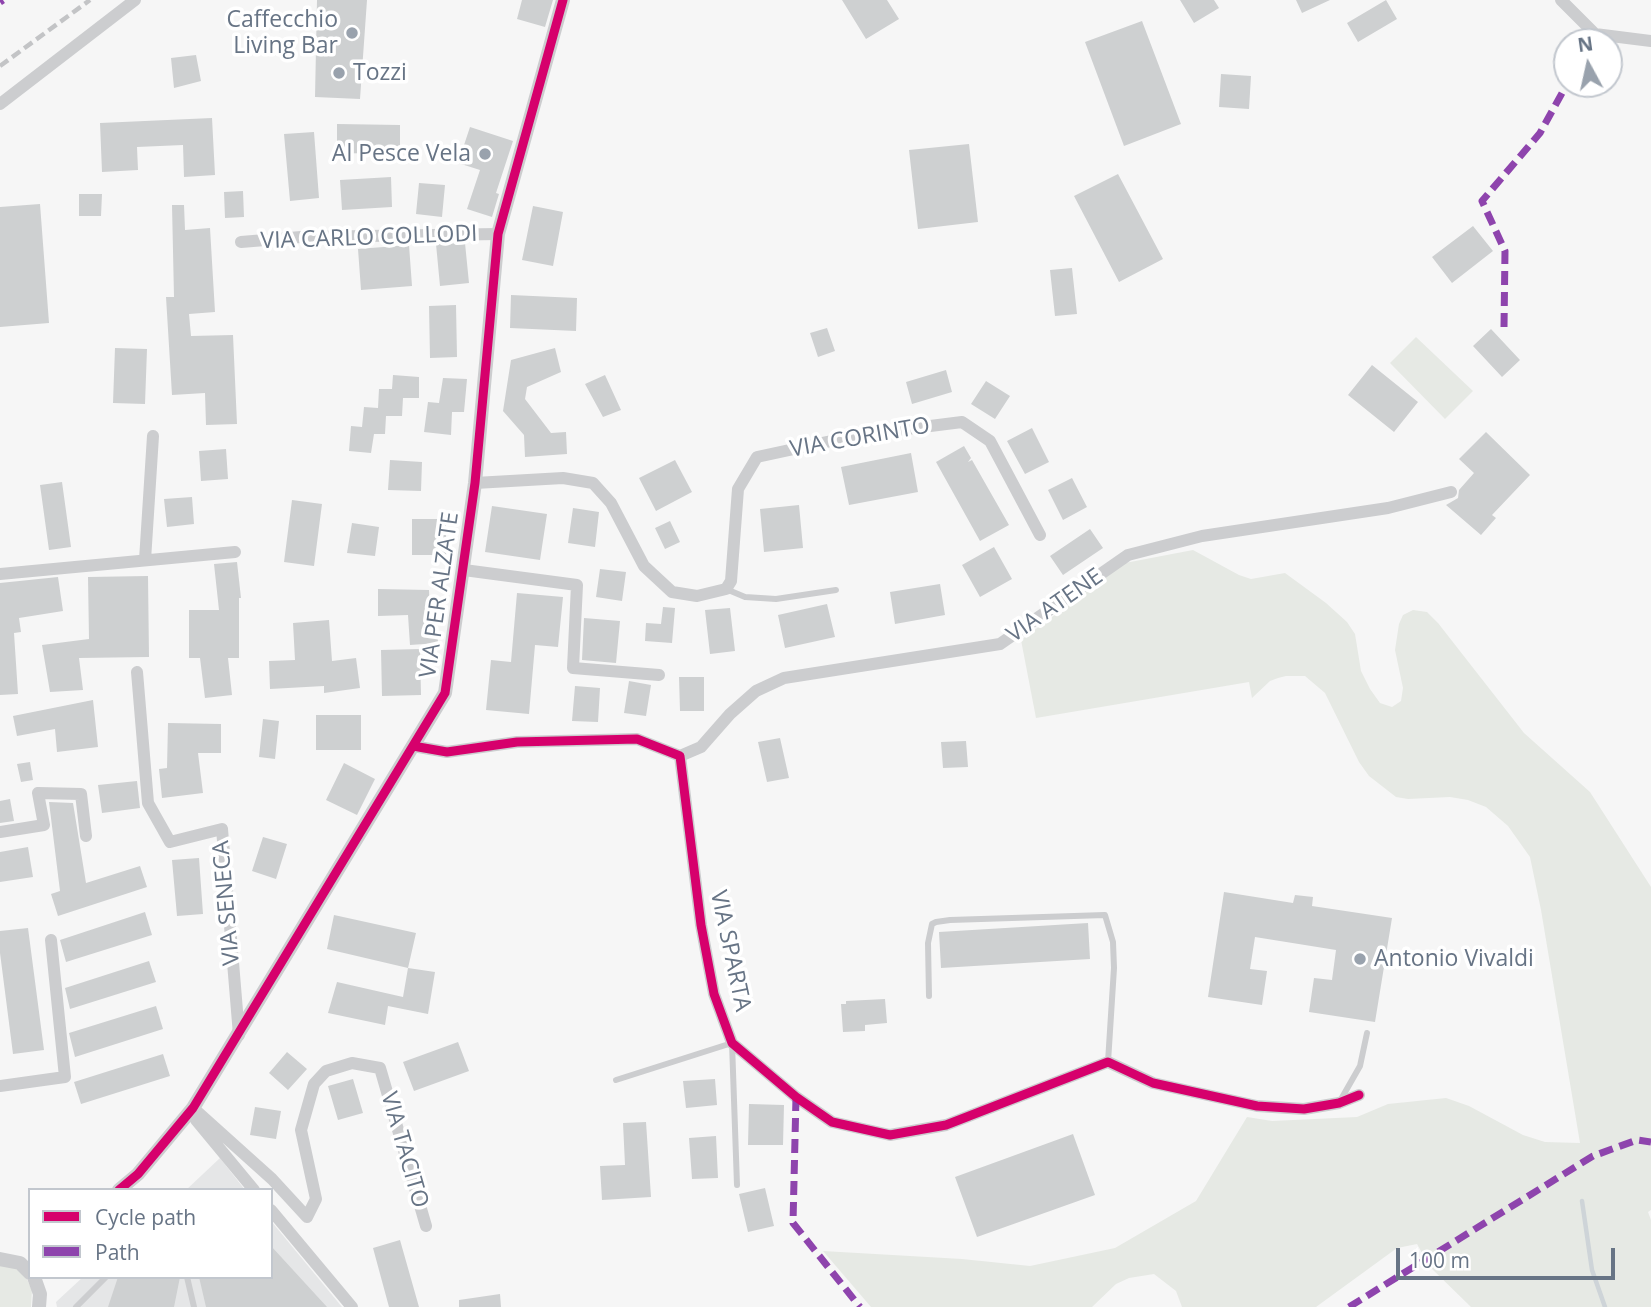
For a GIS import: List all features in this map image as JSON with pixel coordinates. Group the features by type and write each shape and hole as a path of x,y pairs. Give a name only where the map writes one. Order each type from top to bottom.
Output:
{"street":[{"path":"0,104 135,0"},
{"name":"VIA PER ALZATE","path":"121,1188 138,1174 191,1110 445,693 475,483 498,234 563,0"},
{"path":"1561,0 1595,34 1651,41"},
{"name":"VIA CARLO COLLODI","path":"241,242 301,237 498,234"},
{"name":"VIA CORINTO","path":"726,589 731,581 738,489 757,457 859,435 962,422 990,441 1040,535"},
{"path":"145,560 153,436"},
{"path":"475,483 564,478 593,483 611,503 643,566 672,592 697,596 726,589"},
{"name":"VIA ATENE","path":"680,756 701,747 730,714 756,691 784,678 1000,644 1128,555 1202,536 1388,508 1451,492"},
{"path":"0,574 235,552"},
{"path":"464,570 578,585 573,668 659,675"},
{"name":"VIA SENECA","path":"137,672 148,803 170,842 222,830 239,1035"},
{"path":"412,746 447,752 517,742 637,739 680,756"},
{"name":"VIA SPARTA","path":"680,756 714,994 732,1043 796,1097 832,1122 890,1135 946,1125 1108,1062"},
{"path":"0,832 44,825 38,793 80,794 86,835"},
{"path":"0,1086 65,1077 51,940"},
{"path":"1108,1062 1153,1083 1257,1106 1304,1109 1339,1103 1359,1095"},
{"name":"VIA TACITO","path":"191,1110 272,1179 307,1217 316,1199 301,1130 314,1083 326,1070 352,1063 380,1068 426,1226"},
{"path":"191,1110 252,1188"},
{"path":"273,1212 352,1307"},
{"path":"1,1258 27,1264"},
{"path":"35,1279 40,1300"},
{"path":"40,1300 46,1279"}],"lane":[{"path":"726,589 745,597 776,599 836,590"},
{"path":"929,996 928,943 932,924 936,922 1105,915 1113,942 1114,968 1108,1062"},
{"path":"1339,1103 1360,1066 1367,1033"},
{"name":"VIA SPARTA","path":"616,1080 732,1043 737,1185"},
{"path":"76,1307 105,1279"},
{"path":"187,1279 194,1307"}],"shaded area":[{"path":"1416,337 1473,391 1445,419 1390,363"},
{"path":"1193,550 1251,579 1285,573 1326,603 1347,622 1355,634 1361,671 1370,689 1380,703 1392,707 1401,701 1403,688 1395,650 1399,624 1403,615 1413,610 1427,612 1524,733 1590,792 1651,887 1651,1210 1648,1212 1651,1220 1651,1307 1471,1307 1430,1267 1417,1244 1397,1248 1316,1307 1182,1307 1176,1291 1154,1274 1129,1278 1116,1284 1092,1307 871,1307 823,1251 1030,1266 1115,1248 1196,1201 1247,1117 1272,1121 1357,1117 1388,1104 1446,1098 1469,1106 1523,1135 1545,1142 1580,1143 1530,857 1508,826 1486,807 1450,797 1396,797 1369,776 1359,762 1325,693 1305,676 1286,676 1270,681 1252,698 1249,682 1036,718 1021,640 1125,563"},
{"path":"220,1158 243,1188 188,1188"},
{"path":"273,1223 342,1307 57,1307 56,1302 81,1279 273,1279"},
{"path":"0,1264 15,1268 25,1275 32,1290 31,1307 0,1307"}],"building":[{"path":"317,0 367,0 360,99 315,97"},
{"path":"522,0 553,0 545,27 517,19"},
{"path":"842,0 887,0 899,19 866,39"},
{"path":"1180,0 1214,0 1219,8 1194,23"},
{"path":"1296,0 1330,0 1302,13"},
{"path":"1386,0 1397,19 1358,42 1347,23"},
{"path":"1142,21 1181,124 1124,146 1085,42"},
{"path":"196,55 201,81 174,88 171,58"},
{"path":"1221,74 1251,76 1249,109 1219,107"},
{"path":"212,118 215,175 184,177 183,145 137,147 138,170 102,172 100,123"},
{"path":"337,124 400,125 400,154 337,153"},
{"path":"470,127 513,141 496,193 499,194 492,217 467,209 480,170 458,163"},
{"path":"314,132 319,198 290,201 284,134"},
{"path":"969,144 978,222 918,229 909,150"},
{"path":"1118,174 1163,259 1119,282 1074,196"},
{"path":"391,177 392,207 342,210 340,180"},
{"path":"419,183 445,185 442,217 416,214"},
{"path":"243,191 244,217 225,218 224,192"},
{"path":"79,194 102,194 101,216 79,216"},
{"path":"40,204 49,323 0,327 0,207"},
{"path":"172,205 184,205 185,230 210,228 215,312 189,314 191,336 233,335 237,424 206,425 205,393 172,395 166,297 174,297"},
{"path":"533,206 563,212 553,266 522,260"},
{"path":"1473,226 1493,251 1452,283 1432,257"},
{"path":"465,243 469,283 440,286 436,244"},
{"path":"409,245 412,286 361,290 358,249"},
{"path":"1072,268 1077,314 1055,316 1050,270"},
{"path":"511,295 577,298 576,331 510,328"},
{"path":"456,305 457,357 430,358 429,306"},
{"path":"827,328 835,351 818,357 810,333"},
{"path":"1491,329 1520,360 1502,377 1473,346"},
{"path":"115,348 147,349 145,404 113,403"},
{"path":"555,348 561,372 527,387 525,399 551,433 566,432 567,454 525,457 524,435 503,411 511,360"},
{"path":"1372,365 1418,402 1394,432 1348,395"},
{"path":"946,370 952,392 912,404 906,382"},
{"path":"393,375 419,377 419,398 403,398 402,416 386,416 385,434 374,434 371,453 349,451 351,426 362,427 364,407 378,408 379,389 392,389"},
{"path":"605,375 621,410 603,417 585,384"},
{"path":"443,378 467,379 464,412 452,412 451,435 424,432 428,402 439,403"},
{"path":"986,381 1010,396 995,419 971,404"},
{"path":"1032,428 1049,462 1025,474 1007,441"},
{"path":"1486,432 1530,475 1492,515 1496,518 1481,535 1446,505 1458,498 1459,490 1474,473 1459,459"},
{"path":"964,446 971,458 968,462 972,460 1009,525 980,541 936,462"},
{"path":"226,449 228,479 201,481 199,451"},
{"path":"911,453 918,492 849,505 841,467"},
{"path":"390,460 422,462 421,491 388,490"},
{"path":"675,460 692,492 656,511 639,478"},
{"path":"1072,478 1087,507 1063,520 1048,490"},
{"path":"62,482 71,547 49,550 40,485"},
{"path":"192,497 194,524 167,527 164,499"},
{"path":"292,500 322,504 314,566 284,562"},
{"path":"799,505 803,548 764,552 760,509"},
{"path":"492,506 547,514 540,560 485,552"},
{"path":"573,508 599,512 595,547 568,543"},
{"path":"412,519 446,519 446,555 412,555"},
{"path":"670,521 680,542 665,549 655,528"},
{"path":"352,523 379,527 375,556 347,553"},
{"path":"1090,529 1103,548 1063,575 1050,556"},
{"path":"994,547 1012,579 980,597 962,565"},
{"path":"237,562 241,598 239,658 228,658 232,695 205,698 200,658 189,658 189,610 219,610 214,564"},
{"path":"600,569 626,572 622,601 596,597"},
{"path":"148,576 149,657 79,658 83,690 50,692 42,645 89,639 88,577"},
{"path":"58,577 63,611 19,618 21,632 14,633 18,694 0,695 0,583"},
{"path":"940,584 945,615 895,624 890,592"},
{"path":"378,589 429,590 430,620 437,620 438,643 410,645 408,615 378,616"},
{"path":"517,593 563,597 558,647 535,645 529,714 486,710 491,660 511,662"},
{"path":"827,604 835,637 785,648 778,615"},
{"path":"663,607 675,608 672,643 645,641 646,623 661,624"},
{"path":"730,608 735,651 710,654 705,610"},
{"path":"584,618 620,621 616,663 582,660"},
{"path":"329,620 332,661 356,658 360,688 324,693 324,686 270,689 269,661 295,660 293,623"},
{"path":"420,649 421,695 382,696 381,650"},
{"path":"679,677 704,677 704,711 680,711"},
{"path":"629,681 651,685 646,716 624,713"},
{"path":"575,686 600,688 598,722 572,721"},
{"path":"93,700 98,747 57,752 55,729 17,736 13,716"},
{"path":"316,715 361,715 361,750 316,750"},
{"path":"263,719 279,721 275,759 259,757"},
{"path":"168,723 221,724 221,753 198,753 203,793 162,798 159,769 167,768"},
{"path":"780,738 789,778 767,782 758,742"},
{"path":"966,741 968,767 943,768 941,742"},
{"path":"30,762 33,780 21,782 17,764"},
{"path":"344,763 375,779 357,815 326,800"},
{"path":"137,781 140,808 102,813 98,785"},
{"path":"10,799 14,821 0,823 0,801"},
{"path":"49,802 73,803 86,883 140,866 147,887 58,916 51,894 60,891"},
{"path":"263,837 287,844 276,879 252,871"},
{"path":"28,847 33,877 0,882 0,852"},
{"path":"199,858 203,914 177,916 172,860"},
{"name":"Antonio Vivaldi","path":"1224,892 1293,903 1295,895 1313,897 1312,906 1392,918 1375,1022 1309,1012 1314,978 1332,980 1336,950 1255,937 1250,969 1267,971 1262,1005 1208,997"},
{"path":"145,912 152,935 66,962 60,940"},
{"path":"334,915 416,933 408,968 327,949"},
{"path":"1088,923 1090,959 941,968 939,932"},
{"path":"28,928 44,1050 13,1054 0,953 0,931"},
{"path":"149,961 156,982 70,1009 65,988"},
{"path":"408,968 435,972 428,1014 388,1006 385,1025 328,1013 337,982 403,997"},
{"path":"885,999 887,1023 865,1025 865,1031 843,1032 841,1004 846,1004 846,1001"},
{"path":"156,1006 163,1029 75,1057 69,1033"},
{"path":"458,1042 469,1071 414,1091 403,1062"},
{"path":"287,1052 307,1069 288,1090 269,1073"},
{"path":"163,1054 170,1076 81,1104 74,1082"},
{"path":"353,1079 363,1113 338,1120 328,1086"},
{"path":"715,1079 717,1105 686,1108 683,1081"},
{"path":"749,1104 784,1105 783,1145 748,1145"},
{"path":"255,1107 281,1111 276,1139 250,1135"},
{"path":"646,1122 651,1197 602,1200 600,1166 625,1165 623,1123"},
{"path":"1073,1134 1095,1195 977,1237 955,1177"},
{"path":"716,1136 718,1178 692,1179 689,1138"},
{"path":"765,1188 774,1226 748,1232 739,1194"},
{"path":"400,1240 419,1307 389,1307 373,1248"},
{"path":"273,1248 327,1307 206,1307 199,1279 273,1279"},
{"path":"117,1279 180,1279 174,1307 108,1307"},
{"path":"500,1294 501,1307 459,1307 459,1300"}],"waterway":[{"path":"1582,1201 1592,1270 1605,1307"}],"railway":[{"path":"0,66 90,0"}],"marked path":[{"path":"1504,327 1505,251 1482,201 1540,133 1559,98"},
{"path":"796,1097 793,1223 860,1307"},
{"path":"1349,1307 1593,1156 1637,1140 1651,1142"}],"cycle path":[{"path":"121,1188 138,1174 193,1108 445,693 475,483 498,234 563,0"},
{"path":"413,746 447,752 517,742 637,739 680,756 701,925 714,994 732,1043 796,1097 832,1122 890,1135 946,1125 1108,1062 1153,1083 1257,1106 1304,1109 1339,1103 1359,1095"}],"place":[{"name":"Caffecchio Living Bar","path":"352,33"},
{"name":"Tozzi","path":"339,73"},
{"name":"Al Pesce Vela","path":"485,154"},
{"name":"Antonio Vivaldi","path":"1360,959"}]}
